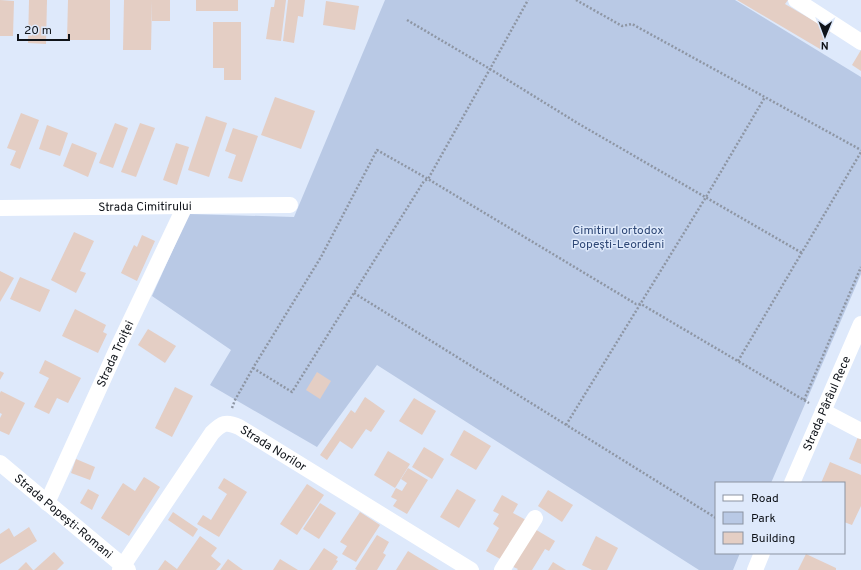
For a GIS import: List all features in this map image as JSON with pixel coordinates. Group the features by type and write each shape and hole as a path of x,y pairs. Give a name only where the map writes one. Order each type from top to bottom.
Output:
{"street":[{"path":"796,0 861,42"},
{"name":"Strada Cimitirului","path":"0,208 290,205"},
{"name":"Strada Troiței","path":"47,502 117,349 185,206"},
{"name":"Strada Pârâul Rece","path":"792,482 861,324"},
{"path":"823,411 861,431"},
{"name":"Strada Norilor","path":"123,569 212,433 220,425 233,424 239,426 471,570"},
{"name":"Strada Popești-Romani","path":"0,463 123,569"},
{"path":"502,570 535,518"},
{"path":"756,570 762,554"}],"path":[{"path":"253,368 292,392 424,181 428,179 528,0"},
{"path":"576,0 622,26 632,24 861,151 738,361"},
{"path":"407,20 579,124 802,253"},
{"path":"566,425 706,197 765,97"},
{"path":"227,424 235,400 321,257 377,150 636,304 640,304 823,411"},
{"path":"804,400 861,267"},
{"path":"354,293 715,517"}],"green space":[{"name":"Cimitirul ortodox Popești-Leordeni","path":"385,0 735,0 861,77 861,274 771,482 715,482 715,554 740,554 733,570 699,570 377,365 317,447 210,385 231,350 152,296 189,214 294,217"}],"building":[{"path":"0,0 14,1 13,36 0,36"},
{"path":"29,0 47,0 46,44 28,43"},
{"path":"68,0 110,0 110,40 67,40"},
{"path":"124,0 152,0 151,50 123,50"},
{"path":"152,0 170,0 170,21 152,21"},
{"path":"196,0 238,0 238,11 196,11"},
{"path":"275,0 286,0 281,41 266,39 271,7 274,7"},
{"path":"288,0 305,0 303,17 298,16 294,43 283,41"},
{"path":"737,0 788,0 785,4 831,31 820,49"},
{"path":"326,1 359,6 355,30 323,25"},
{"path":"213,22 241,22 241,80 224,80 224,68 213,68"},
{"path":"861,50 861,71 852,65"},
{"path":"275,97 315,111 301,149 261,135"},
{"path":"21,113 39,120 20,169 10,165 16,151 7,148"},
{"path":"206,116 227,123 209,177 188,170"},
{"path":"115,123 128,128 113,168 99,163"},
{"path":"140,123 155,128 136,177 121,172"},
{"path":"47,125 68,133 60,156 39,149"},
{"path":"233,128 258,136 242,182 228,178 236,155 225,151"},
{"path":"72,143 97,153 88,177 63,166"},
{"path":"176,143 189,147 177,185 163,180"},
{"path":"74,232 94,241 80,271 86,273 76,293 51,280"},
{"path":"142,235 155,241 137,281 121,273 134,245 137,247"},
{"path":"0,271 14,278 0,302"},
{"path":"20,277 50,290 40,312 10,299"},
{"path":"75,309 106,325 103,332 107,334 98,353 62,336"},
{"path":"148,329 176,346 165,363 138,345"},
{"path":"45,360 81,378 68,403 57,398 49,414 34,407 49,378 39,373"},
{"path":"0,371 4,373 0,380"},
{"path":"317,372 331,381 320,399 306,390"},
{"path":"175,387 193,396 172,437 155,428"},
{"path":"1,391 25,403 9,435 0,431 0,418 2,414 0,413"},
{"path":"365,397 385,411 371,432 366,429 352,449 340,441 327,460 320,455 351,410 355,413"},
{"path":"414,398 436,411 422,435 399,421"},
{"path":"464,430 491,446 476,470 450,455"},
{"path":"858,437 861,439 861,464 849,459"},
{"path":"424,447 444,459 432,479 412,467"},
{"path":"388,451 410,464 395,488 374,475"},
{"path":"76,459 95,467 90,480 71,473"},
{"path":"830,462 861,475 861,506 852,525 845,522 845,482 821,482"},
{"path":"408,468 428,480 407,514 393,506 397,500 391,497 396,488 402,491 407,483 401,479"},
{"path":"144,477 160,487 129,536 101,518 123,483 135,491"},
{"path":"224,478 247,492 219,537 197,524 203,515 211,520 227,494 218,488"},
{"path":"307,484 324,495 297,535 280,524"},
{"path":"88,489 99,495 92,510 80,503"},
{"path":"457,489 476,500 459,528 440,517"},
{"path":"548,490 573,505 562,522 538,506"},
{"path":"502,495 518,504 513,513 526,520 502,560 486,551 499,528 493,524 499,514 493,511"},
{"path":"320,503 336,513 319,539 303,529"},
{"path":"173,512 198,529 193,537 168,520"},
{"path":"360,512 380,525 356,562 342,554 347,546 340,542"},
{"path":"29,527 37,541 0,564 0,534 9,528 14,537"},
{"path":"533,528 555,541 549,551 545,549 532,570 517,570 518,569 511,566"},
{"path":"377,535 389,542 383,553 386,555 377,570 355,569"},
{"path":"200,536 217,548 211,556 221,564 216,570 158,570 165,560 177,569"},
{"path":"596,536 618,548 607,570 592,570 582,565"},
{"path":"324,548 338,557 336,560 338,561 332,570 309,570"},
{"path":"408,551 439,570 396,570"},
{"path":"54,552 64,563 57,570 34,570"},
{"path":"806,554 836,568 836,570 798,570"},
{"path":"228,559 243,570 220,570"},
{"path":"280,559 298,570 273,570"},
{"path":"26,562 33,570 18,570"},
{"path":"553,562 566,570 548,570"}]}
